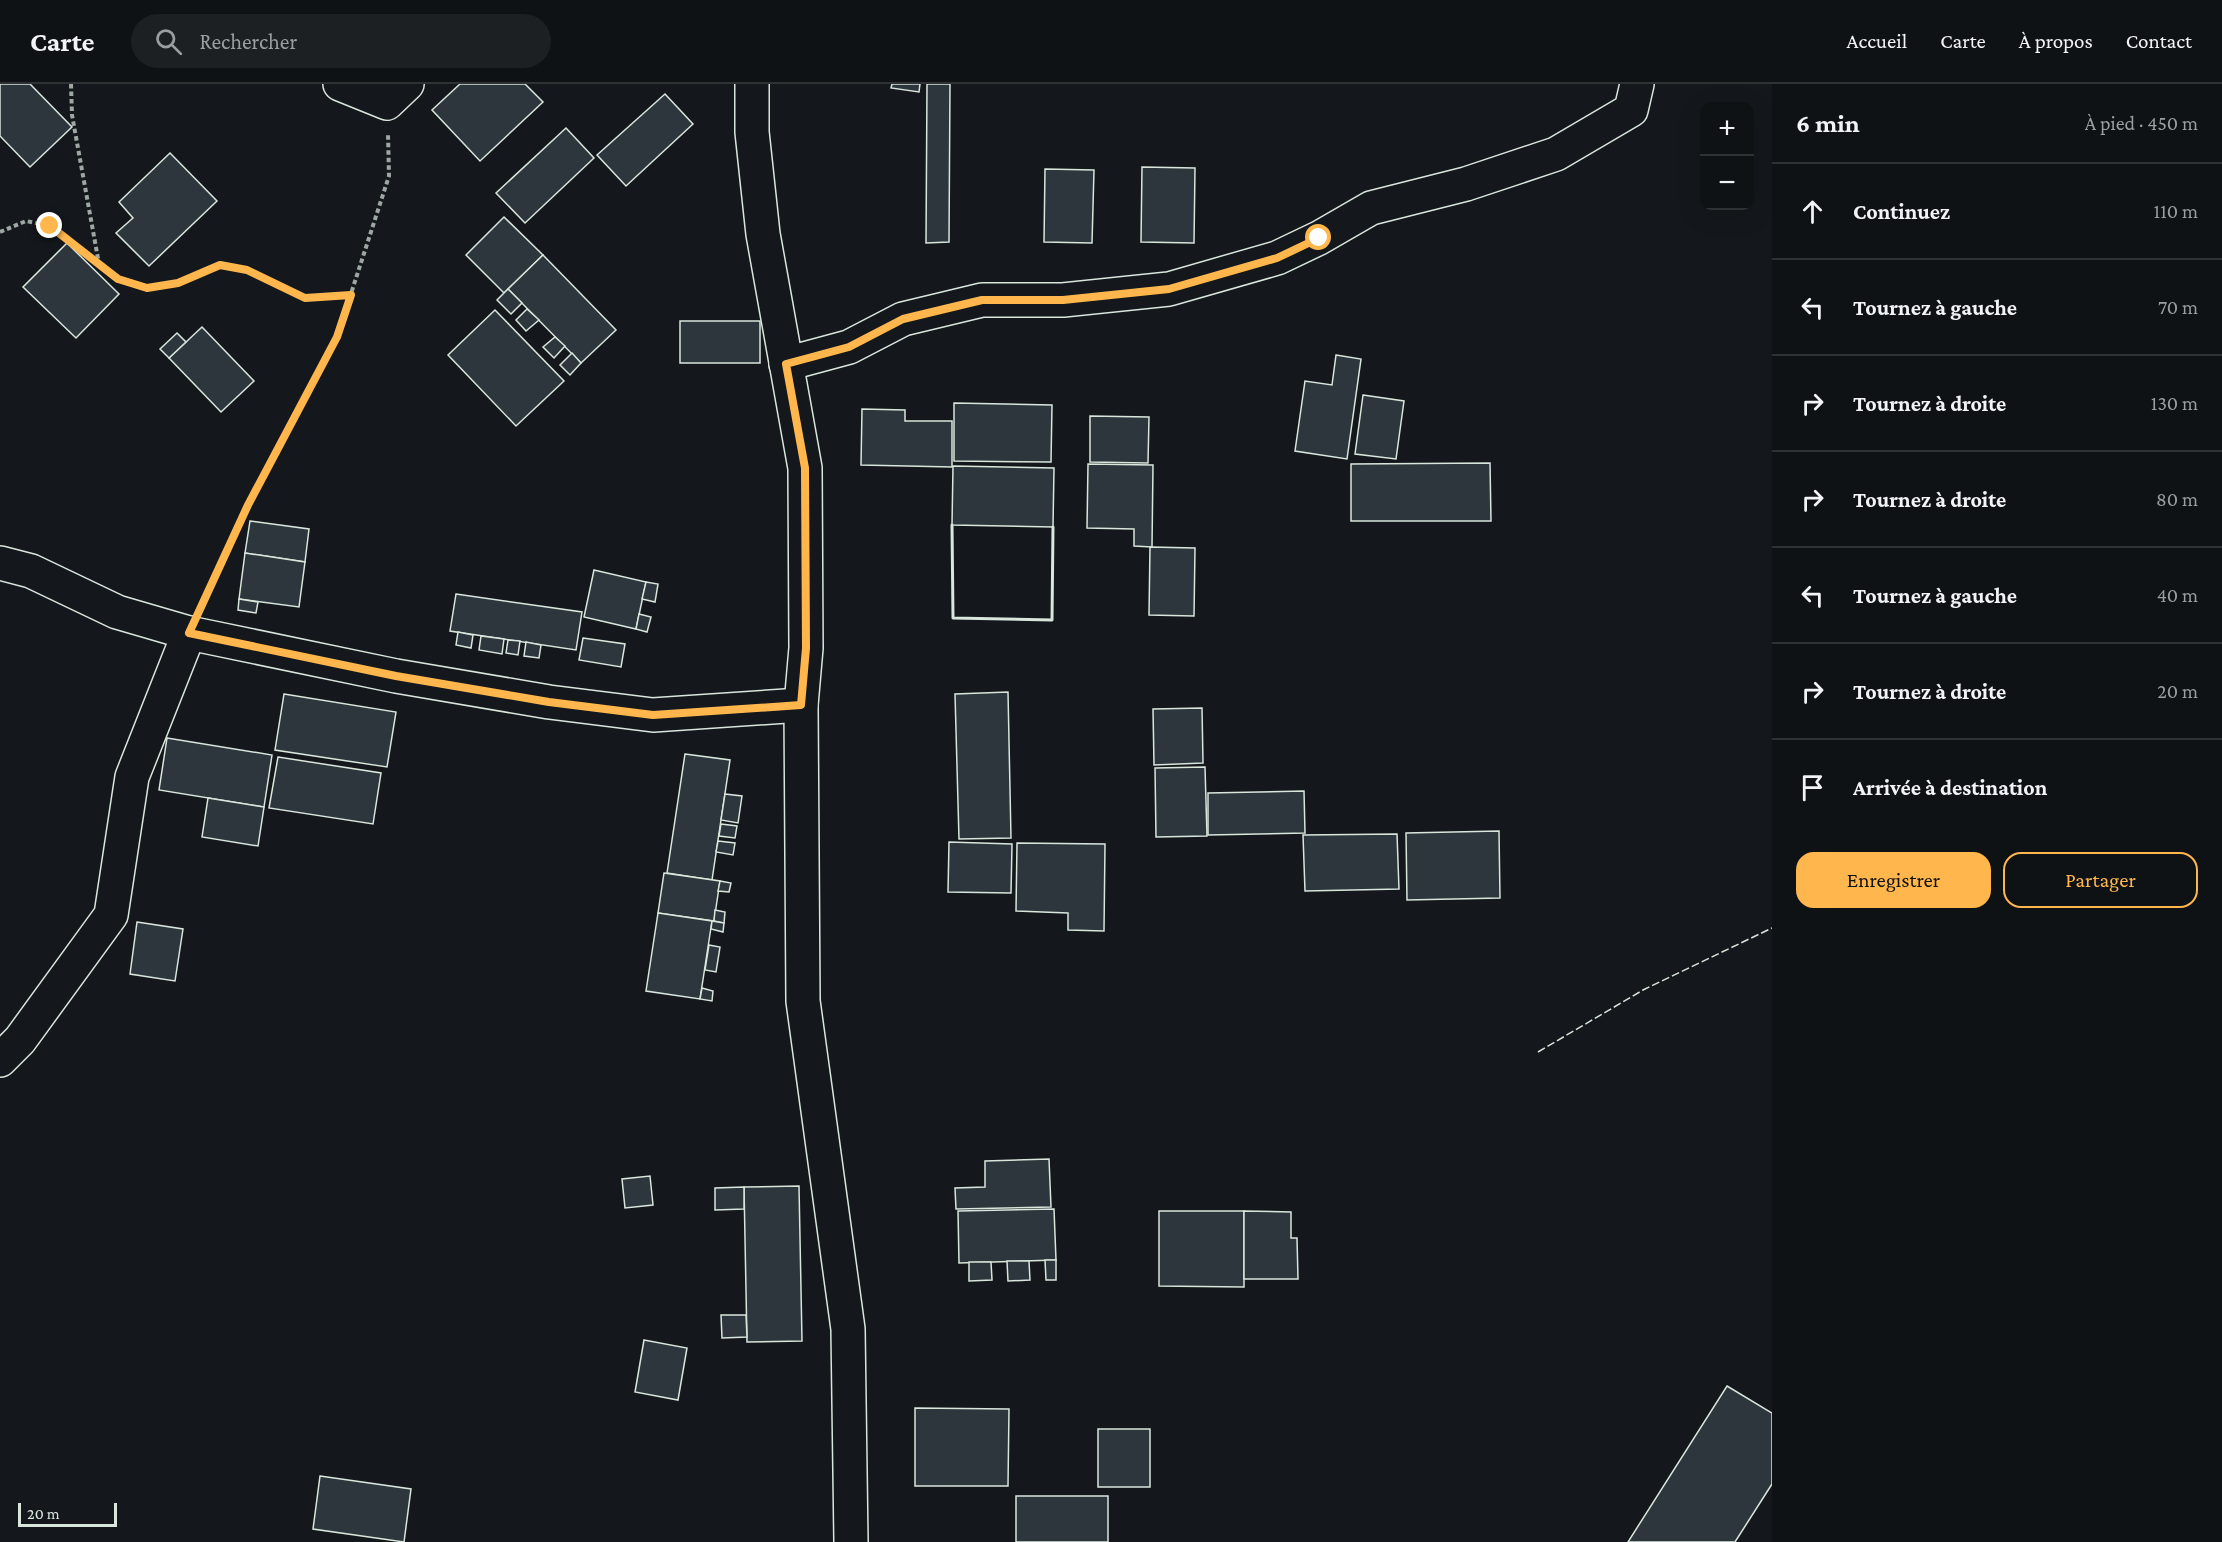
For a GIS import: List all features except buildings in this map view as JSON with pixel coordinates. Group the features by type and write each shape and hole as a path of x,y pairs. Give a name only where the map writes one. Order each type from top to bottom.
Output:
{"street":[{"path":"340,84 397,94"},
{"path":"752,84 752,132 763,234 805,468 806,648 801,705 803,1001 848,1329 851,1542"},
{"path":"786,364 849,347 903,319 982,300 1063,300 1169,289 1277,258 1319,238 1371,208 1466,184 1556,154 1630,110 1637,84"},
{"path":"0,563 31,571 117,612 189,633 396,676 549,702 653,715 801,705"},
{"path":"0,1060 20,1040 111,915 132,777 189,633"}],"path":[{"path":"71,84 72,115 99,264"},
{"path":"189,633 248,505 337,337 389,176 397,94"},
{"path":"0,232 26,221 50,226 118,279 147,288 178,283 220,265 247,270 305,298 351,295"}],"fence":[{"path":"1538,1052 1643,990 1772,928"}],"wall":[{"path":"952,525 953,618 1052,620 1053,527"}],"route":[{"path":"50,226 118,279 147,288 178,283 220,265 247,270 305,298 351,295 337,337 248,505 189,633 396,676 549,702 653,715 801,705 806,648 805,468 786,364 849,347 903,319 982,300 1063,300 1169,289 1277,258 1319,238"}]}
